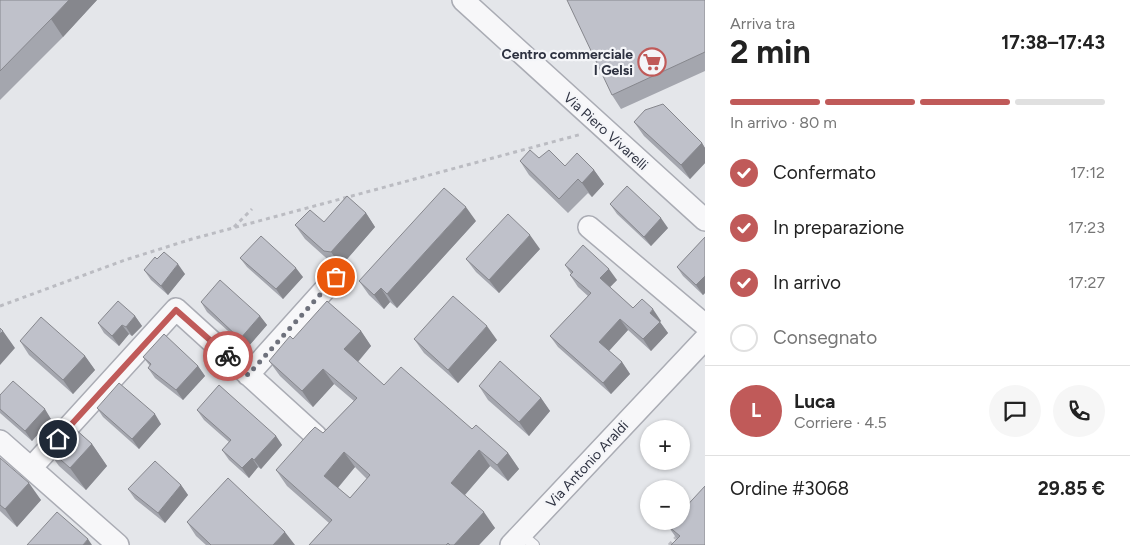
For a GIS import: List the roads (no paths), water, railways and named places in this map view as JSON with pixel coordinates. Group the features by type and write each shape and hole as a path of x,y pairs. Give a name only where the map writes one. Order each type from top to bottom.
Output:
{"street":[{"name":"Via Piero Vivarelli","path":"463,0 564,94 705,220"},
{"path":"589,227 705,326"},
{"path":"248,375 336,277"},
{"path":"31,468 176,310 316,436"},
{"name":"Via Antonio Araldi","path":"522,541 705,340"},
{"path":"0,441 118,545"}],"place":[{"name":"Centro commerciale I Gelsi","path":"652,62"}]}
